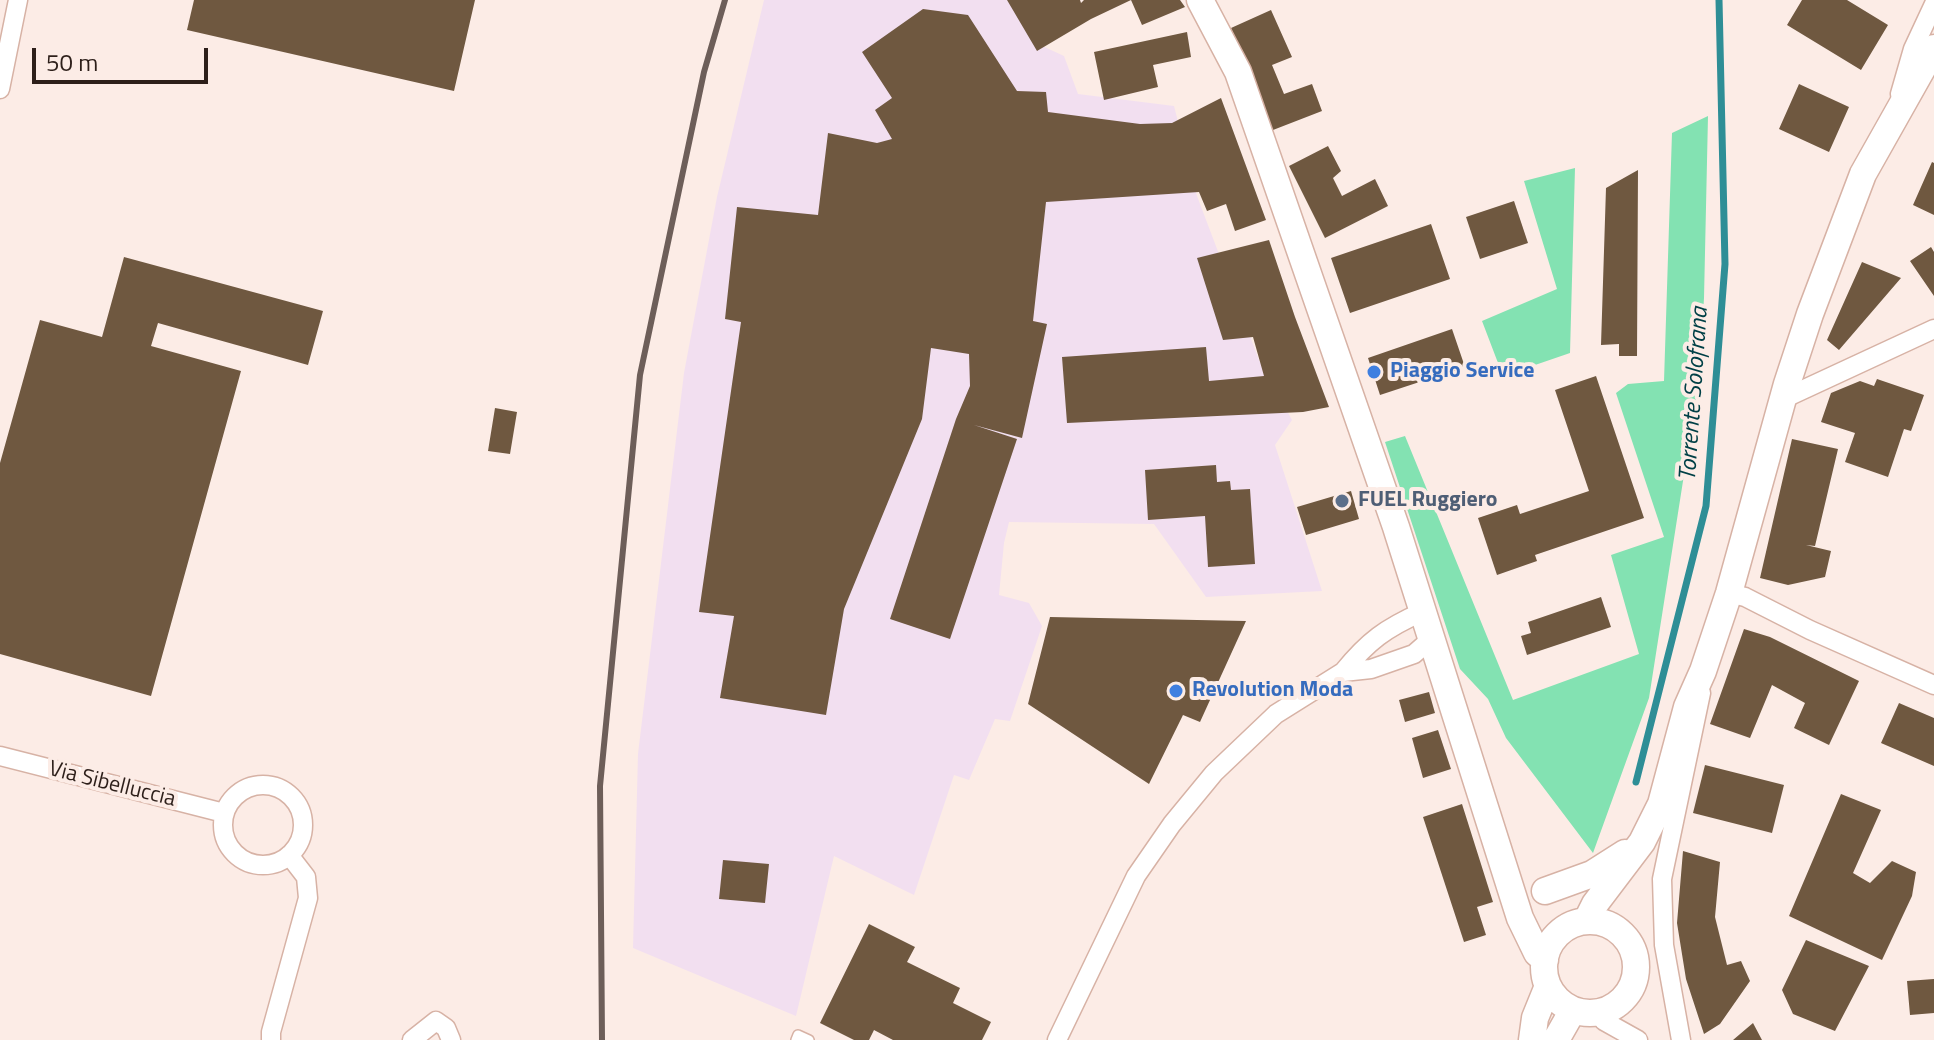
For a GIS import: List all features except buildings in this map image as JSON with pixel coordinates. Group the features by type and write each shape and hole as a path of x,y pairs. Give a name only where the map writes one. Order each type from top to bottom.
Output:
{"main road":[{"path":"1200,0 1238,72 1396,527 1520,918 1556,998 1586,1011"},
{"path":"1584,921 1642,842 1661,804 1687,707 1703,671 1729,593 1810,314 1863,174 1934,48"},
{"path":"1545,891 1592,874 1642,842"},
{"path":"1502,861 1584,921"},
{"path":"1532,1040 1549,947 1567,927 1584,921 1605,923 1628,941 1634,955 1632,984 1625,997 1613,1006 1586,1011 1556,1040"},
{"path":"1580,1040 1586,1011"}],"street":[{"path":"0,89 18,0"},
{"path":"1896,113 1913,49 1934,4"},
{"path":"1783,399 1934,329"},
{"path":"1729,593 1745,597 1810,630 1934,685"},
{"path":"1057,1040 1136,876 1172,824 1214,773 1276,714 1343,672 1366,644 1401,621 1422,612"},
{"path":"1343,672 1371,669 1414,654 1430,640"},
{"path":"1681,1040 1664,945 1662,879 1698,715 1703,671"},
{"name":"Via Sibelluccia","path":"0,756 224,813"},
{"path":"266,785 279,788 299,806 303,832 298,845 289,855 266,865 253,864 231,850 225,839 224,813 240,791 266,785"},
{"path":"271,1040 308,898 306,877 289,855"},
{"path":"1586,1011 1638,1040"},
{"path":"412,1040 436,1021 446,1028 451,1040"}],"lane":[{"path":"796,1040 798,1035 809,1040"}],"shaded area":[{"path":"764,0 1014,0 1038,44 1064,56 1078,94 1174,106 1197,196 1259,360 1292,420 1275,445 1322,591 1206,597 1154,524 1009,522 999,595 1029,603 1042,626 1010,721 995,719 969,780 954,775 914,895 834,856 796,1016 633,948 638,754 684,373 717,197"}],"green space":[{"path":"1708,116 1699,379 1649,698 1593,853 1506,738 1488,699 1460,669 1385,442 1405,436 1513,700 1639,654 1611,555 1664,537 1616,393 1628,384 1664,381 1672,133"},
{"path":"1575,168 1570,353 1503,376 1482,321 1557,289 1524,181"}],"waterway":[{"name":"Torrente Solofrana","path":"1636,782 1706,506 1725,264 1719,0"}],"railway":[{"path":"602,1040 600,786 640,375 704,72 725,0"}],"place":[{"name":"Piaggio Service","path":"1374,372"},
{"name":"FUEL Ruggiero","path":"1342,501"},
{"name":"Revolution Moda","path":"1176,691"}]}
